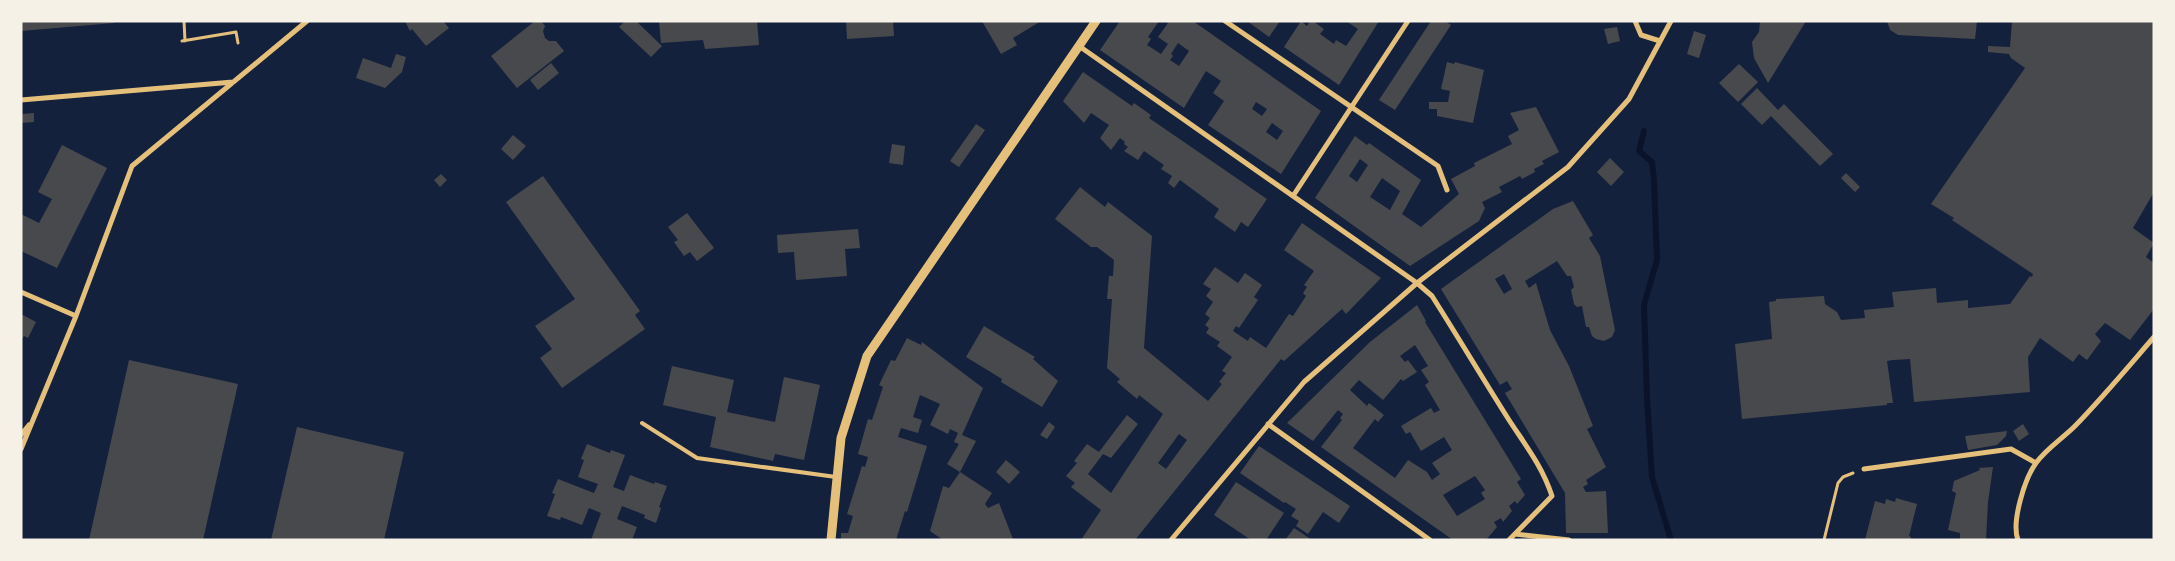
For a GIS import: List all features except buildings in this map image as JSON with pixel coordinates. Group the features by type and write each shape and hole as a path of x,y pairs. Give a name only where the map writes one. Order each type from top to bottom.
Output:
{"street":[{"path":"21,449 76,316 132,166 307,21"},
{"path":"831,540 841,438 867,356 1096,21"},
{"path":"1225,21 1438,166 1447,190"},
{"path":"1293,196 1408,21"},
{"path":"1635,21 1641,35 1660,41"},
{"path":"1171,540 1304,382 1417,283 1568,167 1629,99 1671,21"},
{"path":"1079,46 1417,283 1432,296 1544,474 1552,496 1509,540"},
{"path":"21,100 234,82"},
{"path":"21,292 76,316"},
{"path":"2018,540 2016,534 2019,504 2036,463 2092,408 2154,337"},
{"path":"21,435 33,420"},
{"path":"1268,424 1430,540"},
{"path":"1864,469 2011,449 2036,463"},
{"path":"1514,534 1569,540"}],"lane":[{"path":"642,423 698,458 837,478"}],"path":[{"path":"184,21 183,41 236,32 238,43"},
{"path":"1824,540 1838,483 1843,477 1864,469"}],"waterway":[{"path":"1644,131 1639,151 1652,162 1657,260 1644,305 1652,477 1671,540"}]}
